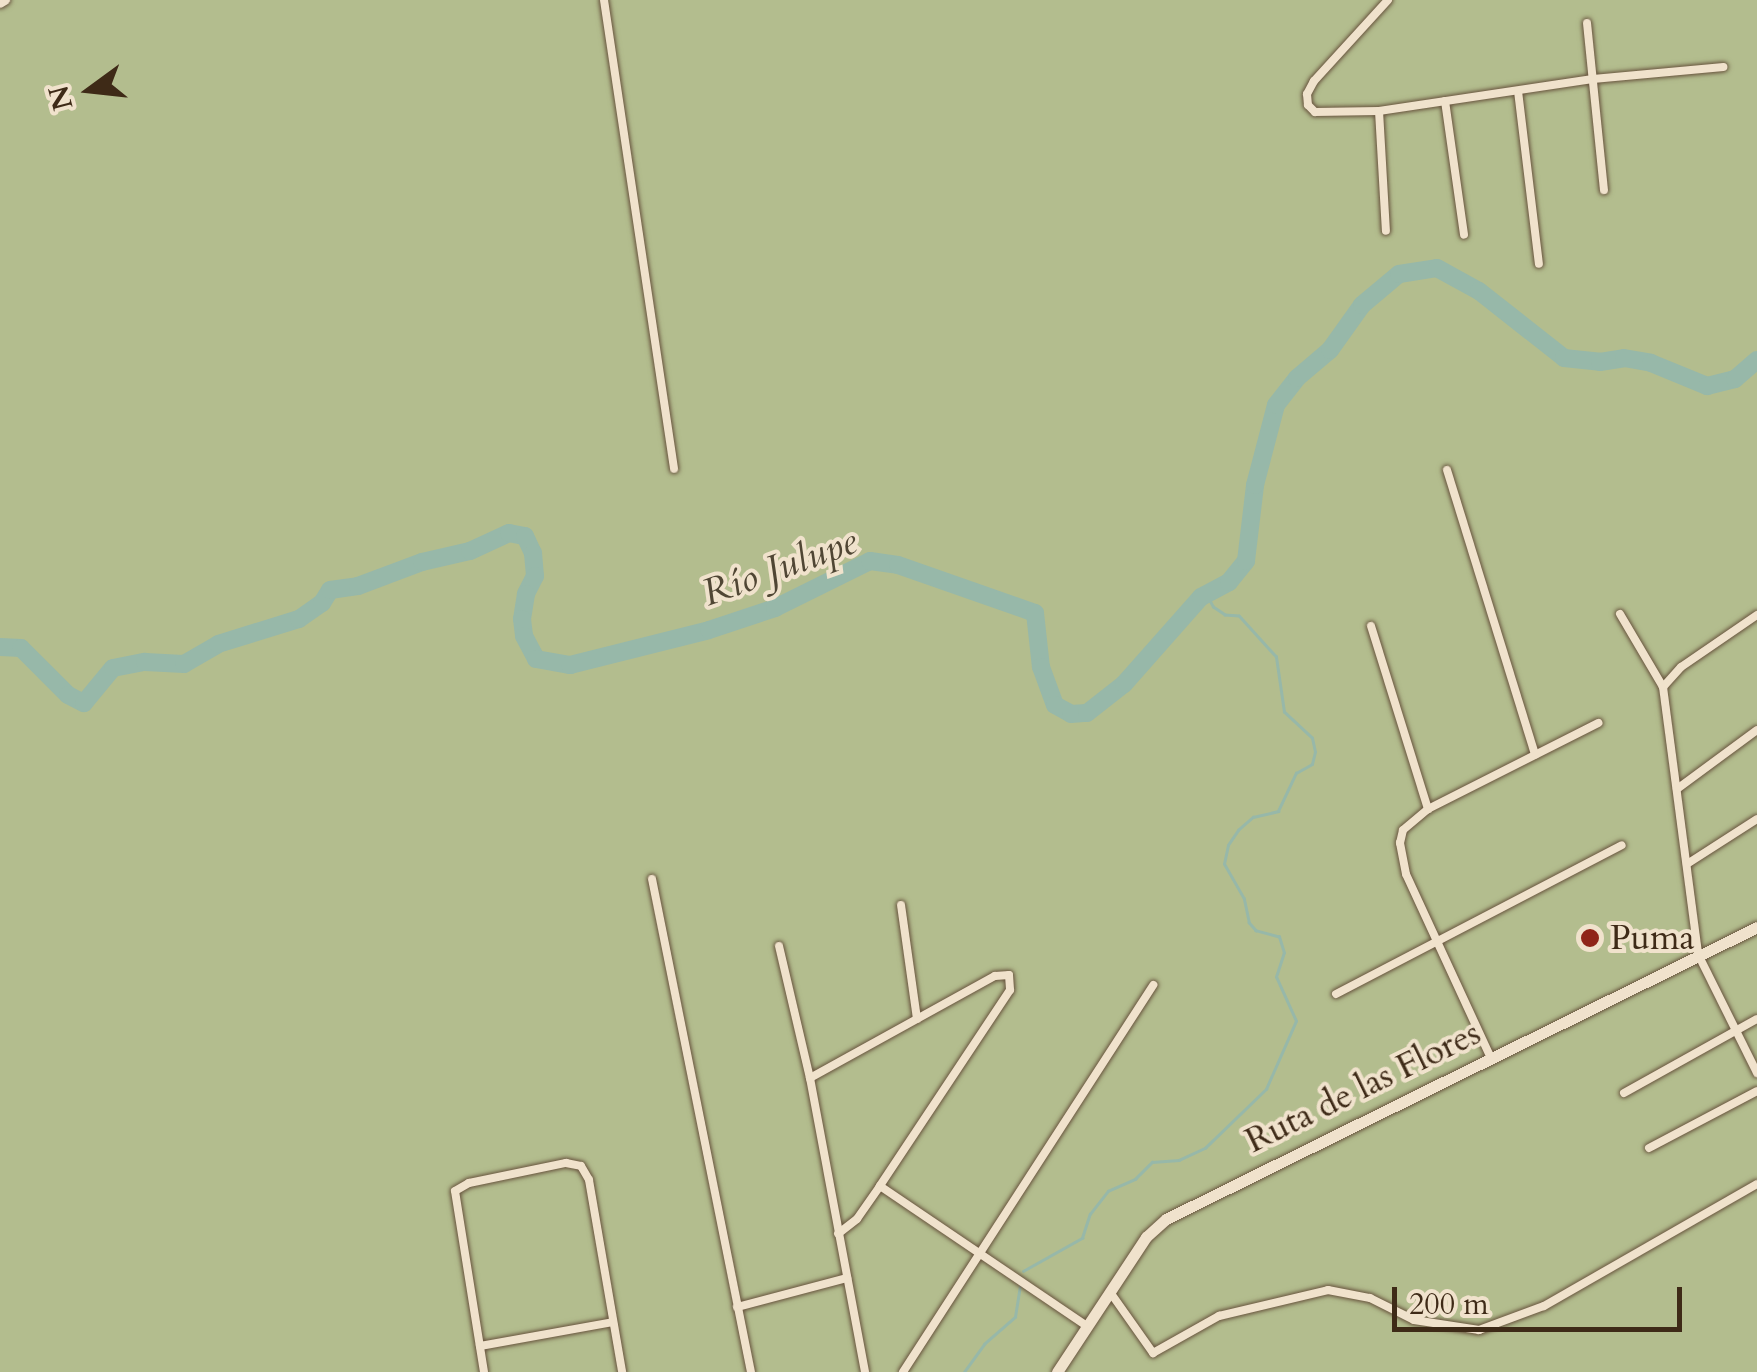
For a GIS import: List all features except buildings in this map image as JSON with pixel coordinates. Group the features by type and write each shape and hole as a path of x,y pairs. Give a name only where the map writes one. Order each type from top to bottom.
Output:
{"main road":[{"name":"Ruta de las Flores","path":"1058,1372 1146,1237 1166,1219 1757,926"}],"street":[{"path":"604,0 674,469"},
{"path":"1388,0 1307,94 1308,105 1316,112 1380,111 1593,79 1723,67"},
{"path":"1587,22 1604,190"},
{"path":"1518,91 1538,264"},
{"path":"1446,101 1464,235"},
{"path":"1380,111 1386,231"},
{"path":"1447,470 1535,755"},
{"path":"1620,614 1663,687 1698,954 1757,1073"},
{"path":"1663,687 1681,667 1757,615"},
{"path":"1372,626 1428,809"},
{"path":"1490,1056 1406,874 1400,843 1412,819 1428,809 1598,722"},
{"path":"1677,790 1757,730"},
{"path":"1688,864 1757,819"},
{"path":"1336,994 1622,845"},
{"path":"652,879 751,1372"},
{"path":"901,905 917,1019"},
{"path":"779,946 810,1078 865,1372"},
{"path":"810,1078 995,976 1009,975 1010,990 880,1186 857,1218 838,1234"},
{"path":"903,1372 979,1249 1153,986"},
{"path":"1624,1093 1757,1020"},
{"path":"1649,1148 1757,1091"},
{"path":"484,1372 454,1191 469,1183 566,1163 582,1166 589,1180 622,1372"},
{"path":"1110,1292 1153,1353 1219,1316 1328,1290 1370,1298 1414,1320 1478,1330 1544,1306 1757,1184"},
{"path":"880,1186 979,1249 1087,1326"},
{"path":"737,1308 847,1278"},
{"path":"480,1346 614,1322"}],"green space":[{"path":"0,0 1757,0 1757,1372 0,1372"}],"waterway":[{"name":"Río Julupe","path":"0,647 21,648 68,695 84,703 113,668 145,662 184,664 218,644 299,619 322,603 330,590 358,586 422,562 470,551 509,533 525,536 533,553 535,576 526,594 522,619 524,636 536,659 570,665 709,630 775,608 870,561 898,565 1035,613 1041,667 1055,705 1071,714 1087,713 1124,684 1201,597 1229,582 1246,561 1255,485 1276,405 1297,378 1330,350 1362,305 1399,274 1437,268 1479,291 1564,358 1600,362 1624,358 1651,363 1707,386 1735,379 1757,360"},
{"path":"1023,1271 1082,1238 1090,1214 1108,1191 1135,1179 1152,1162 1179,1160 1205,1148 1266,1089 1296,1021 1276,977 1284,953 1279,937 1256,931 1249,923 1244,899 1224,864 1228,845 1238,830 1253,817 1278,811 1296,773 1312,764 1315,752 1312,738 1284,712 1276,657 1239,616 1225,615 1213,607 1206,594"},
{"path":"964,1372 984,1344 1015,1317 1020,1286"}],"place":[{"name":"Puma","path":"1590,938"}]}
